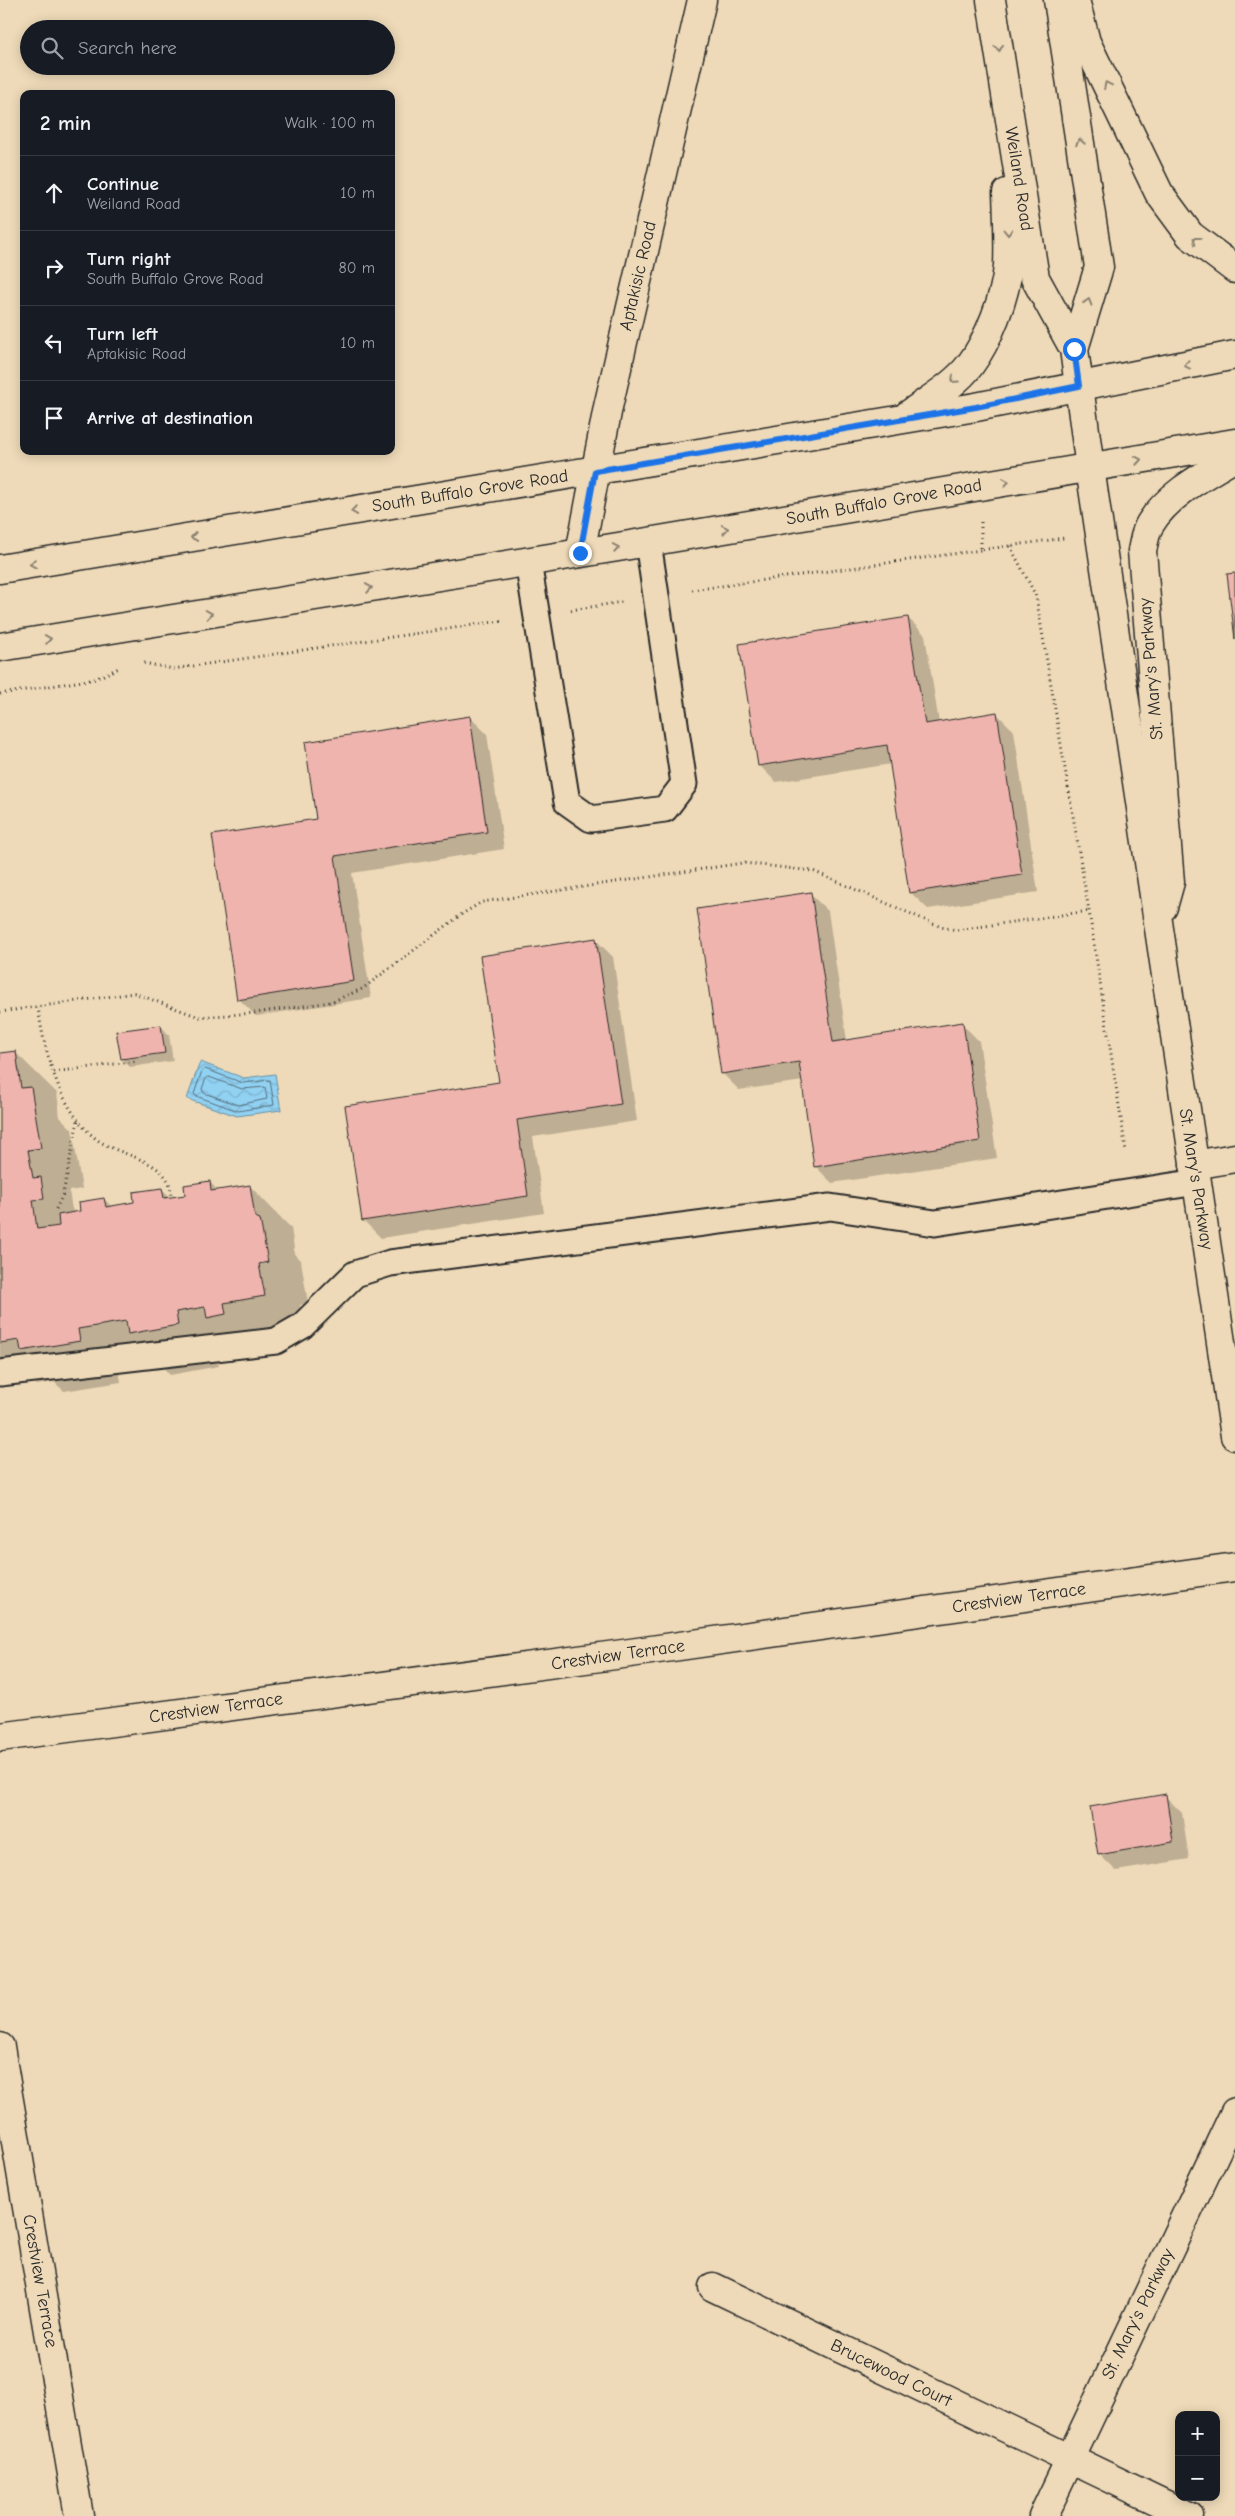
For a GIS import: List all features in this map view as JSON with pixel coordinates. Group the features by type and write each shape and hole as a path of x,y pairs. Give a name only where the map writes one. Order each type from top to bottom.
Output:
{"street":[{"name":"Aptakisic Road","path":"580,553 595,471 702,0"},
{"name":"Weiland Road","path":"991,0 1035,278 1074,349 1079,386"},
{"name":"Weiland Road","path":"1058,0 1099,267 1074,349"},
{"path":"1076,0 1086,42 1159,193 1190,235 1235,269"},
{"path":"903,419 946,387 970,366 996,313 1008,267 1007,189 1015,150"},
{"name":"South Buffalo Grove Road","path":"0,569 903,419 1235,355"},
{"name":"St. Mary's Parkway","path":"1079,386 1235,1436"},
{"name":"South Buffalo Grove Road","path":"0,646 528,562 1235,443"},
{"name":"St. Mary's Parkway","path":"1158,923 1170,882 1142,551 1149,525 1166,506 1188,485 1235,456"},
{"path":"1196,1174 1235,1158"},
{"name":"Crestview Terrace","path":"0,1737 623,1654 1235,1566"},
{"name":"Crestview Terrace","path":"0,2047 80,2516"},
{"name":"St. Mary's Parkway","path":"1043,2516 1235,2112"},
{"name":"Brucewood Court","path":"713,2287 1188,2516"}],"lane":[{"path":"528,562 567,802 591,819 665,809 684,784 648,542"},
{"path":"0,1373 276,1342 302,1326 355,1274 390,1263 830,1207 935,1223 1196,1174"}],"path":[{"path":"1010,546 1036,596 1089,911 1126,1151"},
{"path":"141,663 173,669 656,596 981,550"},
{"path":"0,694 95,679 125,665"},
{"path":"0,1012 134,993 162,1005 199,1017 255,1013 331,1002 362,989 462,914 482,902 743,863 813,871 941,927 957,930 1089,911"},
{"path":"38,1007 54,1072 59,1086 78,1120 96,1139 161,1171 168,1180 172,1197"},
{"path":"54,1072 138,1061"},
{"path":"56,1209 63,1194 78,1120"}],"water":[{"path":"200,1062 244,1078 275,1074 281,1110 237,1116 187,1099"}],"building":[{"path":"1235,573 1235,639 1227,574"},
{"path":"908,617 925,724 997,712 1022,875 909,893 887,745 758,766 739,644"},
{"path":"470,716 487,832 335,856 354,981 237,1000 212,835 316,819 305,742"},
{"path":"811,892 833,1042 963,1022 980,1141 814,1167 799,1062 721,1074 697,909"},
{"path":"596,938 621,1104 517,1120 528,1196 362,1221 345,1106 499,1082 480,956"},
{"path":"161,1025 165,1053 121,1059 116,1031"},
{"path":"16,1051 21,1088 31,1087 41,1148 28,1150 33,1178 41,1177 44,1199 33,1200 37,1229 59,1226 58,1215 80,1211 79,1202 104,1198 106,1207 134,1202 133,1192 162,1188 164,1198 185,1195 184,1185 210,1181 211,1191 250,1185 255,1217 260,1219 268,1262 259,1264 265,1296 224,1303 226,1314 207,1318 205,1307 176,1312 178,1325 128,1334 126,1321 78,1329 80,1341 21,1351 19,1340 0,1343 0,1053"},
{"path":"1166,1794 1173,1842 1098,1855 1090,1807"}],"route":[{"path":"580,553 595,471 976,407 1079,386 1074,349"}]}
